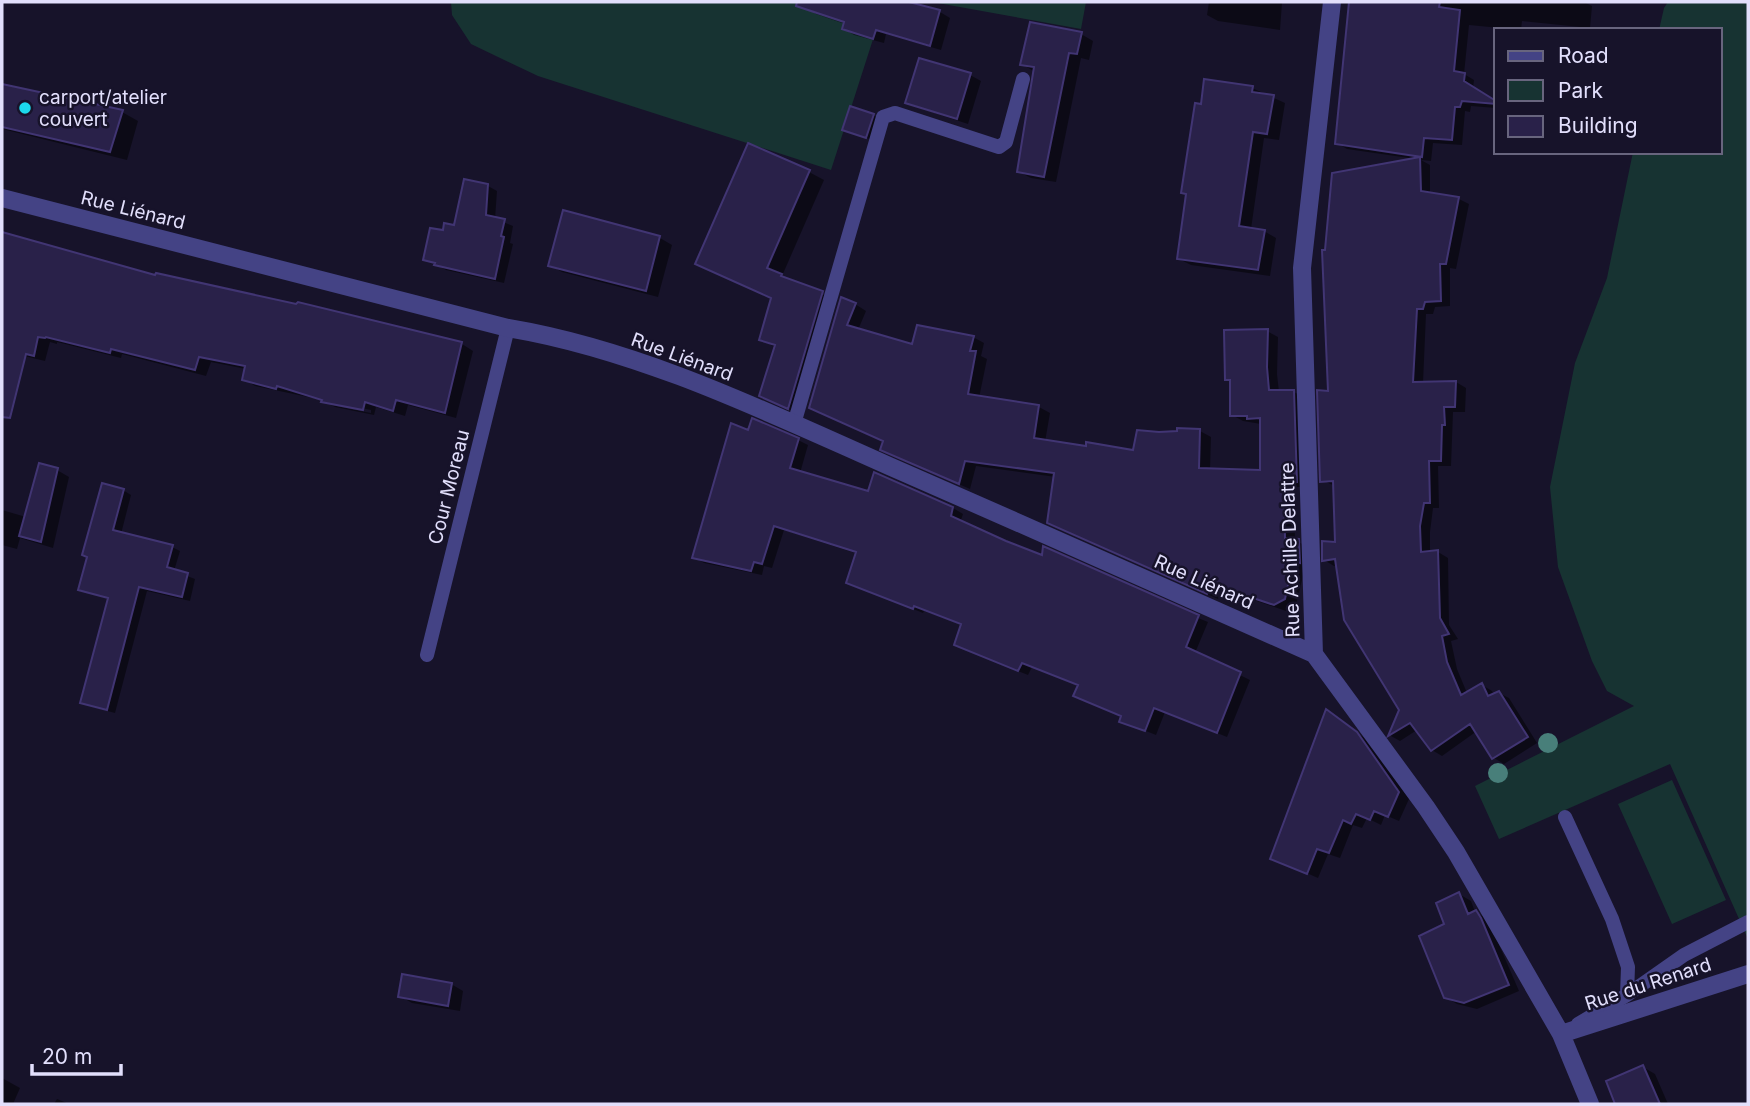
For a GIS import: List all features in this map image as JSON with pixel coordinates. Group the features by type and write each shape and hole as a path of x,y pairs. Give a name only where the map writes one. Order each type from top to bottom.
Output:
{"street":[{"name":"Rue Achille Delattre","path":"1332,2 1302,268 1314,654 1426,807 1455,852 1561,1034 1590,1104"},
{"name":"Rue Liénard","path":"2,198 508,328 546,334 608,352 759,408 1314,654"},
{"name":"Rue du Renard","path":"1561,1034 1748,974"}],"lane":[{"path":"794,424 883,117 895,113 999,147 1006,142 1023,79"},
{"name":"Cour Moreau","path":"428,655 508,328"},
{"path":"1565,817 1612,919 1628,967 1627,995"},
{"path":"1561,1034 1627,995 1684,954 1748,922"}],"green space":[{"path":"451,2 885,2 831,170 538,76 471,44 452,15"},
{"path":"932,2 1086,2 1081,29"},
{"path":"1668,2 1748,2 1748,939 1670,764 1499,839 1475,786 1634,706 1607,691 1592,661 1558,567 1550,487 1575,363 1607,278 1633,154 1722,154 1722,28 1659,28"},
{"path":"1672,780 1726,900 1672,924 1618,804"}],"building":[{"path":"797,2 909,2 940,10 930,46 876,30 873,39 842,29 844,22 796,6"},
{"path":"1349,2 1440,2 1439,7 1460,10 1454,71 1465,73 1464,81 1494,100 1494,104 1462,101 1460,107 1455,107 1452,140 1424,138 1422,157 1335,144"},
{"path":"1030,22 1082,32 1077,54 1069,53 1044,177 1017,172 1034,67 1020,65"},
{"path":"919,58 971,73 957,119 905,103"},
{"path":"1204,79 1253,86 1252,92 1274,95 1267,134 1253,132 1239,226 1265,230 1258,270 1177,259 1186,194 1181,193 1195,103 1201,104"},
{"path":"2,84 123,110 110,152 2,127"},
{"path":"850,106 874,114 866,138 842,130"},
{"path":"748,143 810,170 767,268 823,291 788,409 759,396 775,345 759,340 771,298 695,264"},
{"path":"1420,157 1421,191 1459,197 1446,264 1440,264 1441,301 1425,302 1423,309 1417,309 1413,382 1456,381 1455,407 1444,407 1441,461 1429,461 1430,503 1424,503 1420,526 1421,552 1438,550 1440,618 1449,634 1442,636 1447,662 1461,695 1482,683 1488,696 1499,691 1528,737 1492,759 1470,724 1431,751 1410,723 1388,736 1399,710 1344,620 1335,559 1322,561 1322,541 1335,542 1333,481 1320,482 1317,390 1328,391 1322,250 1325,250 1332,173"},
{"path":"464,179 488,184 486,215 505,219 495,279 423,260 430,228 443,230 444,223 454,225"},
{"path":"563,210 660,236 646,291 548,266"},
{"path":"2,232 155,275 156,273 296,304 298,302 462,342 445,413 396,400 393,411 365,402 363,410 321,402 322,400 277,386 276,389 242,380 245,366 199,357 195,370 111,349 110,353 38,337 34,356 26,354 10,418 2,417"},
{"path":"841,297 856,303 847,325 912,344 917,325 974,336 970,351 976,351 968,394 1039,405 1034,438 1086,446 1086,442 1133,450 1137,430 1159,432 1177,431 1177,428 1200,429 1199,468 1260,470 1260,418 1230,416 1230,380 1225,380 1224,330 1268,329 1269,390 1294,390 1297,482 1284,482 1285,538 1299,539 1300,563 1293,562 1285,599 1274,605 1211,584 1207,594 1047,523 1054,473 965,461 959,484 880,450 883,441 809,408"},
{"path":"752,418 799,438 790,468 868,491 874,472 953,507 951,516 1006,541 1042,555 1043,546 1199,615 1186,647 1241,672 1217,733 1154,708 1145,731 1119,722 1121,716 1073,696 1078,685 1022,663 1018,671 954,645 961,624 846,583 856,552 774,526 762,564 754,562 751,571 692,558 731,423 748,430"},
{"path":"39,463 58,468 41,542 19,536"},
{"path":"102,483 124,489 113,530 173,545 167,567 188,573 182,597 139,587 107,710 80,703 108,598 78,590 87,557 82,555"},
{"path":"1326,709 1357,732 1399,792 1388,817 1374,811 1370,820 1356,814 1351,824 1343,820 1329,853 1317,849 1307,874 1270,859"},
{"path":"1459,892 1468,914 1476,910 1481,918 1509,985 1464,1003 1444,998 1419,936 1444,924 1436,903"},
{"path":"402,974 452,983 448,1006 398,997"},
{"path":"1643,1065 1660,1104 1615,1104 1606,1081"}],"place":[{"name":"carport/atelier couvert","path":"25,108"}]}
